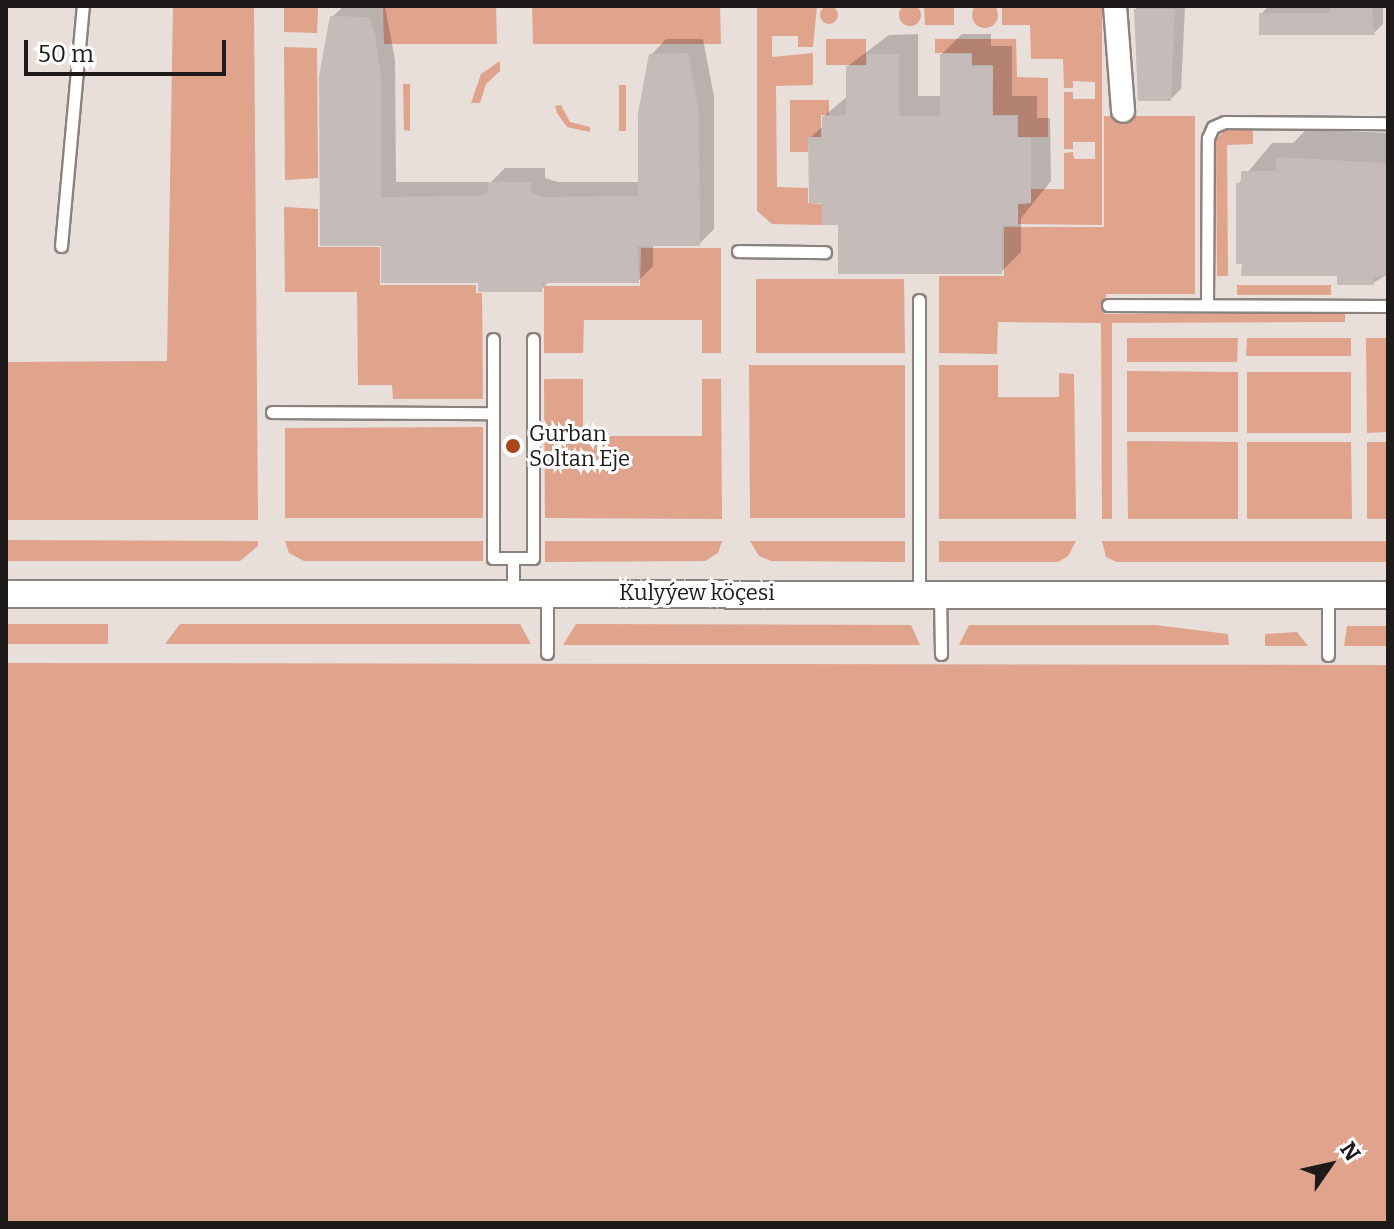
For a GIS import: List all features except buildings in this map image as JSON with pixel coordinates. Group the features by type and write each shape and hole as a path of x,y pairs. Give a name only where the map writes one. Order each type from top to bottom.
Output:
{"street":[{"path":"1115,6 1123,111"},
{"name":"Kulyýew köçesi","path":"6,594 1388,595"}],"lane":[{"path":"61,246 83,6"},
{"path":"1207,305 1208,138 1213,127 1225,122 1388,123"},
{"path":"738,251 825,252"},
{"path":"919,300 930,594 941,654"},
{"path":"1108,305 1388,306"},
{"path":"493,339 493,558 533,558 533,339"},
{"path":"272,412 493,413"},
{"path":"513,558 513,593"},
{"path":"547,593 547,653"},
{"path":"1328,595 1328,655"}],"shaded area":[{"path":"985,2 994,6 998,15 994,24 985,28 976,24 972,15 976,6"},
{"path":"910,4 918,7 921,15 918,23 910,26 902,23 899,15 902,7"},
{"path":"173,6 254,6 258,520 6,520 6,362 167,361"},
{"path":"284,6 496,6 497,44 384,44 383,8 318,8 317,33 284,32"},
{"path":"532,6 720,6 721,44 533,44"},
{"path":"757,6 817,6 813,47 798,47 798,36 772,36 772,57 813,53 813,85 776,86 777,187 808,188 808,203 822,204 822,225 772,224 757,211"},
{"path":"825,6 833,6 838,15 836,22 825,24 820,19 820,11"},
{"path":"924,6 954,6 954,25 925,25"},
{"path":"1002,6 1102,6 1102,225 1018,224 1018,204 1031,203 1031,189 1064,189 1064,153 1073,152 1074,159 1095,159 1095,142 1073,142 1073,149 1064,149 1064,92 1073,92 1073,99 1095,99 1095,82 1073,81 1073,88 1064,88 1063,59 1031,59 1030,25 1002,25"},
{"path":"826,39 866,39 866,65 826,65"},
{"path":"935,39 1016,39 1017,77 1048,78 1048,137 1018,137 1018,115 993,115 993,65 972,65 972,53 935,53"},
{"path":"284,47 317,48 318,178 285,180"},
{"path":"500,61 500,71 486,84 480,103 471,103 481,74"},
{"path":"403,84 410,84 410,131 404,130"},
{"path":"619,85 626,85 626,131 619,131"},
{"path":"790,100 829,100 829,115 821,115 821,137 808,137 808,152 790,152"},
{"path":"561,105 570,122 590,127 590,132 567,127 555,106"},
{"path":"1104,116 1195,116 1195,294 1106,294 1105,314 1345,314 1345,322 1112,323 1112,519 1102,519 1101,323 998,322 997,354 939,353 939,276 1004,276 1004,227 1104,227"},
{"path":"1226,129 1253,129 1253,144 1227,145 1228,276 1217,276 1216,139"},
{"path":"284,207 318,209 318,247 380,247 380,285 476,285 476,293 482,293 483,399 393,399 392,385 358,385 357,292 285,292"},
{"path":"641,248 721,248 721,353 702,353 702,320 584,320 583,353 544,353 544,286 640,286"},
{"path":"756,279 904,279 905,353 756,353"},
{"path":"1237,285 1331,285 1331,295 1237,295"},
{"path":"1127,338 1238,338 1237,362 1127,362"},
{"path":"1247,338 1351,338 1351,356 1246,356"},
{"path":"1366,338 1388,338 1388,432 1367,433"},
{"path":"749,365 905,365 905,518 750,518"},
{"path":"939,365 998,365 998,397 1059,397 1059,373 1074,374 1076,519 939,519"},
{"path":"1127,371 1238,372 1238,432 1127,432"},
{"path":"1247,372 1351,372 1351,433 1247,433"},
{"path":"544,379 583,379 583,436 702,436 702,379 721,379 722,519 545,518"},
{"path":"483,427 483,518 285,518 285,428"},
{"path":"1127,441 1238,442 1238,519 1128,519"},
{"path":"1247,442 1351,442 1352,519 1247,519"},
{"path":"1367,442 1388,442 1388,519 1367,519"},
{"path":"6,540 258,541 258,546 240,561 6,561"},
{"path":"285,541 483,541 483,561 304,561 289,553"},
{"path":"545,541 722,541 718,553 705,561 545,562"},
{"path":"750,541 905,541 905,562 771,561 759,556"},
{"path":"939,541 1076,541 1068,556 1058,562 939,562"},
{"path":"1102,541 1388,541 1388,562 1117,562 1106,557"},
{"path":"6,624 108,624 108,644 6,644"},
{"path":"180,624 520,624 531,644 165,644"},
{"path":"576,624 911,625 920,645 563,645"},
{"path":"969,625 1155,625 1228,634 1229,645 959,645"},
{"path":"1347,626 1388,626 1388,646 1344,646"},
{"path":"1297,632 1308,646 1265,646 1265,634"},
{"path":"6,663 1388,665 1388,1223 6,1223"}],"place":[{"name":"Gurban Soltan Eje","path":"513,446"}]}
